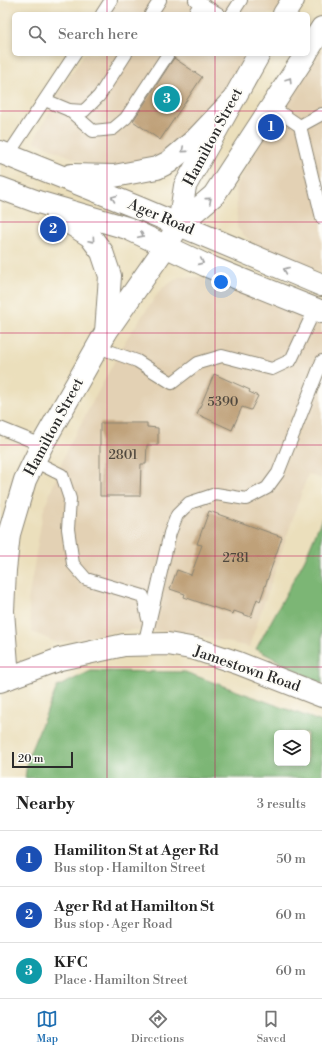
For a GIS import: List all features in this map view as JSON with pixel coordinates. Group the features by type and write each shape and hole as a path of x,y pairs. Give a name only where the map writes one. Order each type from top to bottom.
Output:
{"main road":[{"path":"285,12 293,0"},
{"path":"310,47 322,28"},
{"name":"Hamilton Street","path":"179,225 185,186 258,56"},
{"name":"Hamilton Street","path":"4,679 3,612 5,570 9,534 25,480 38,453 102,340 179,225 214,195 305,56"},
{"path":"56,175 114,176 157,168 169,162 196,139 231,102"},
{"name":"Ager Road","path":"4,153 322,285"},
{"name":"Ager Road","path":"0,188 38,202 127,228 205,264 319,310"},
{"path":"38,202 90,236 102,252 110,276 102,340"},
{"name":"Jamestown Road","path":"4,679 60,659 124,645 168,644 196,650 238,663 322,696"}],"lane":[{"path":"103,12 111,0"},
{"path":"152,12 160,0"},
{"path":"233,12 242,0"},
{"path":"195,12 198,2 216,12"},
{"path":"4,153 45,100 74,56"},
{"path":"45,100 70,110 84,111 99,96 125,56"},
{"path":"70,110 93,131 113,129 126,118 167,56"},
{"path":"272,107 300,126 322,218"},
{"path":"300,126 322,114"},
{"path":"102,340 172,383 198,363 222,356 272,369 291,360 319,310"},
{"path":"144,645 170,533 177,515 189,503 209,496 216,494 246,499 267,488 278,473 322,361"},
{"path":"0,428 38,453 62,475 70,499 68,529 74,564 86,579 143,596 149,623"}],"shaded area":[{"path":"118,0 284,0 276,12 110,12"},
{"path":"322,48 322,274 256,247 237,228 236,185 263,138"},
{"path":"83,56 248,56 210,113 187,143 150,163 110,168 80,161 34,141 64,85"},
{"path":"179,277 202,277 322,324 322,479 308,474 249,647 184,632 134,630 108,633 57,643 32,632 28,600 43,512 66,451 127,338 161,289"}],"green space":[{"path":"322,518 322,684 256,649 305,559"},
{"path":"91,671 185,672 322,722 322,778 25,778 28,757 57,687"}],"building":[{"path":"174,58 202,77 160,140 133,121"},
{"path":"214,374 250,390 249,392 258,396 251,410 242,407 232,430 197,414"},
{"path":"100,423 147,423 147,427 158,428 158,445 147,445 146,464 141,464 140,496 100,496"},
{"path":"209,511 282,537 260,601 257,599 251,617 234,611 233,614 184,597 185,594 170,589 177,570 191,575 202,545 197,544"}],"place":[{"name":"KFC","path":"167,99"},
{"name":"Hamiliton St at Ager Rd","path":"271,127"},
{"name":"Ager Rd at Hamilton St","path":"53,229"}]}
